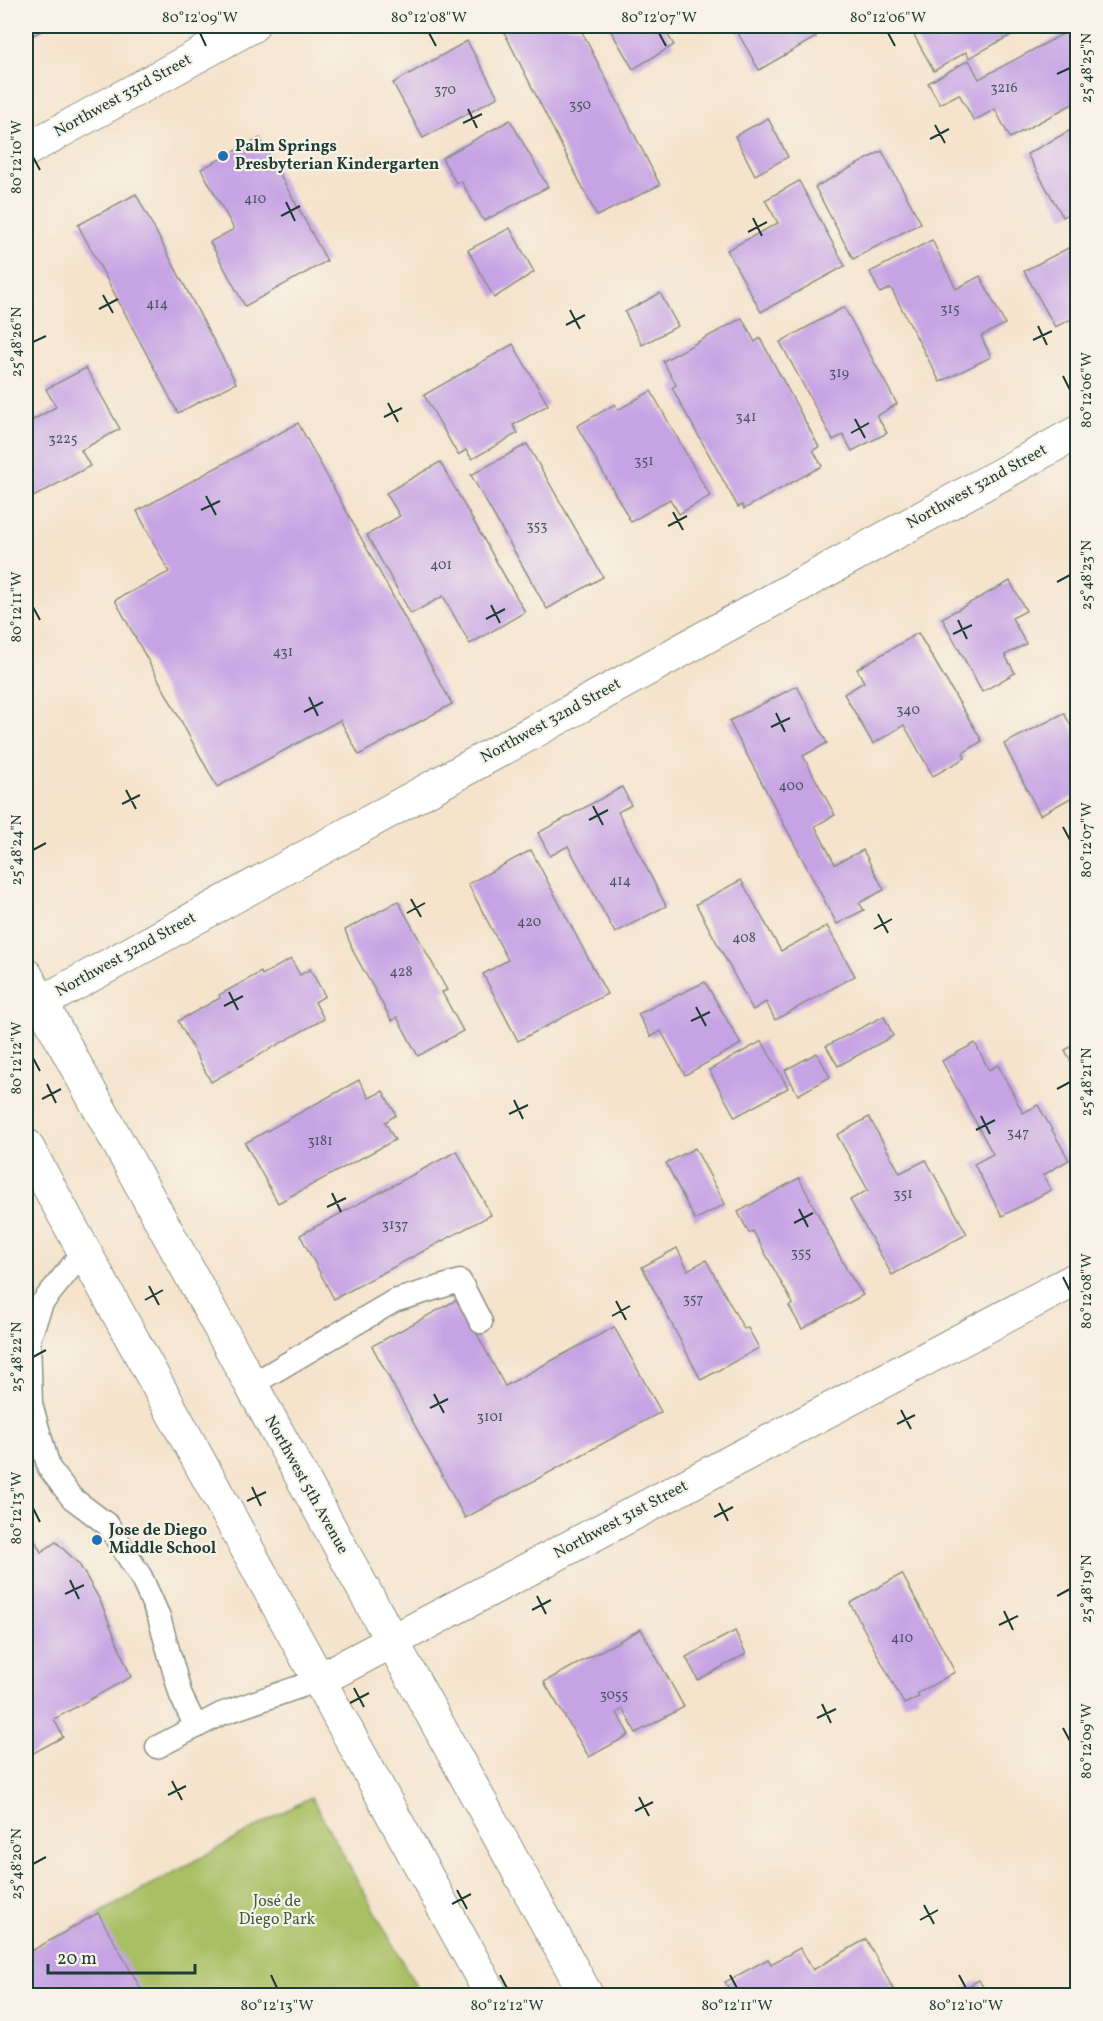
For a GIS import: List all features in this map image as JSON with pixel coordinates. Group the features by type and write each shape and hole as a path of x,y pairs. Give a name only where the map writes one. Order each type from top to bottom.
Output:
{"street":[{"name":"Northwest 33rd Street","path":"26,150 252,26"},
{"name":"Northwest 32nd Street","path":"31,996 1077,432"},
{"name":"Northwest 5th Avenue","path":"31,996 251,1385 586,1995"},
{"path":"26,1145 492,1995"},
{"name":"Northwest 31st Street","path":"319,1680 1077,1278"}],"lane":[{"path":"84,1251 42,1303 29,1339 31,1404 49,1468 72,1498 108,1525 141,1577 159,1617 181,1696 196,1727"},
{"path":"251,1385 394,1301 460,1281 481,1322"},
{"name":"Northwest 31st Street","path":"157,1747 221,1714 319,1680"}],"green space":[{"name":"José de Diego Park","path":"311,1797 421,1995 26,1995 26,1954"}],"building":[{"path":"26,26 44,26 45,29 26,39"},
{"path":"501,26 579,26 660,185 597,216"},
{"path":"608,26 662,26 674,45 633,69"},
{"path":"734,26 809,26 816,37 759,70"},
{"path":"909,26 1028,26 969,58 966,52 934,71"},
{"path":"1070,30 1078,44 1078,101 1010,138 995,109 974,121 959,94 940,104 928,83 969,60 979,79"},
{"path":"467,41 498,97 423,138 393,83"},
{"path":"768,118 788,157 755,175 735,136"},
{"path":"510,120 548,187 484,221 461,181 456,183 442,158"},
{"path":"1078,126 1078,209 1063,217 1027,154"},
{"path":"260,138 327,261 245,306 210,242 234,229 201,169"},
{"path":"882,151 921,223 853,259 815,187"},
{"path":"799,181 845,266 761,312 727,250 778,223 765,200"},
{"path":"136,194 236,383 178,413 78,225"},
{"path":"510,228 534,272 494,298 468,250"},
{"path":"932,240 956,289 980,276 1005,324 981,336 991,357 940,382 891,288 880,293 870,272"},
{"path":"1078,243 1078,316 1055,327 1024,271"},
{"path":"660,293 678,326 642,345 625,312"},
{"path":"844,307 897,404 877,416 887,433 852,451 843,435 833,440 780,342"},
{"path":"742,318 755,342 760,338 819,447 813,450 822,466 744,509 742,505 738,507 672,388 676,385 663,361"},
{"path":"513,344 548,405 513,425 518,433 472,459 466,450 458,455 424,395"},
{"path":"86,368 120,429 81,450 90,466 26,501 26,424 56,407 46,389"},
{"path":"651,391 710,496 679,514 670,499 631,522 577,426 615,404 618,410"},
{"path":"298,423 452,704 359,755 340,720 217,787 115,600 169,572 137,511"},
{"path":"527,444 603,577 547,609 471,475"},
{"path":"440,462 525,612 470,644 443,596 411,614 367,535 400,516 386,493"},
{"path":"1010,581 1026,611 1012,618 1026,644 1005,655 1015,673 982,692 942,618"},
{"path":"918,633 982,741 963,753 965,758 933,776 904,725 873,744 844,694 864,682 857,669"},
{"path":"797,686 827,743 803,756 835,815 815,826 835,864 863,850 884,890 859,903 864,910 837,924 729,721"},
{"path":"1064,713 1078,739 1078,794 1040,815 1004,744"},
{"path":"622,787 631,805 618,812 666,906 615,933 568,846 550,856 538,833"},
{"path":"531,850 607,994 518,1041 483,974 508,960 468,884"},
{"path":"741,880 781,951 827,926 855,976 775,1020 766,1002 753,1010 696,904"},
{"path":"398,901 447,990 442,992 463,1031 418,1056 397,1017 392,1021 354,953 345,930"},
{"path":"291,959 300,975 310,969 325,996 315,1002 324,1019 211,1082 178,1021 220,998 219,995"},
{"path":"705,982 741,1044 685,1075 661,1031 651,1037 638,1014"},
{"path":"884,1016 893,1036 838,1066 826,1046"},
{"path":"762,1041 788,1088 735,1117 709,1070"},
{"path":"975,1043 989,1070 998,1065 1023,1113 1038,1105 1069,1160 1043,1175 1051,1190 1002,1216 974,1164 993,1154 942,1061"},
{"path":"1078,1043 1078,1075 1065,1050"},
{"path":"817,1053 830,1077 798,1095 785,1070"},
{"path":"359,1080 369,1098 383,1091 396,1115 385,1122 395,1140 278,1203 245,1143"},
{"path":"869,1117 900,1173 926,1160 967,1234 892,1275 850,1200 868,1190 837,1135"},
{"path":"695,1148 725,1204 695,1220 666,1163"},
{"path":"457,1151 491,1215 334,1299 300,1235"},
{"path":"799,1178 848,1272 863,1295 802,1329 789,1306 793,1304 753,1231 749,1233 738,1212"},
{"path":"677,1248 688,1270 706,1260 744,1329 748,1328 759,1348 701,1380 642,1267"},
{"path":"458,1299 505,1386 614,1327 661,1412 465,1518 372,1346"},
{"path":"26,1524 41,1552 56,1542 79,1564 100,1600 131,1677 54,1719 63,1737 26,1757"},
{"path":"902,1574 955,1672 917,1694 919,1697 904,1704 850,1603"},
{"path":"641,1629 684,1707 636,1733 623,1709 617,1713 629,1735 589,1757 544,1682"},
{"path":"735,1631 746,1654 698,1680 686,1657"},
{"path":"98,1913 145,1996 26,1996 26,1954"},
{"path":"866,1939 897,1996 733,1996 725,1982 768,1959 771,1964 800,1948 813,1970"},
{"path":"979,1980 988,1996 950,1996"}],"place":[{"name":"Palm Springs Presbyterian Kindergarten","path":"223,156"},
{"name":"Jose de Diego Middle School","path":"97,1540"}]}
